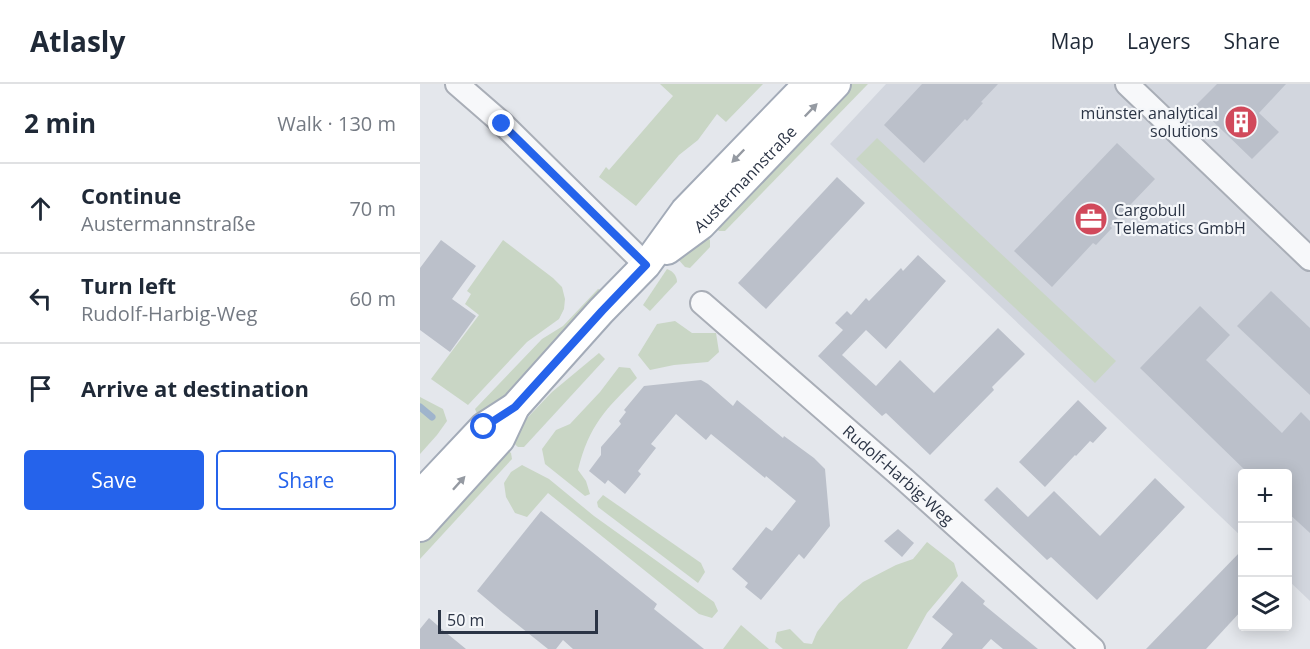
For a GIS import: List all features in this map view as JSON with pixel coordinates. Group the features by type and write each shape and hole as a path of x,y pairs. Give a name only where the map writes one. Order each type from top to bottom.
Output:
{"main road":[{"name":"Austermannstraße","path":"420,495 484,427 515,407 646,265 685,211 808,84"},
{"name":"Austermannstraße","path":"646,265 701,225 836,84"},
{"name":"Austermannstraße","path":"420,527 500,439 515,407"}],"street":[{"path":"457,84 502,124 646,265"},
{"path":"1127,84 1310,259"},
{"name":"Rudolf-Harbig-Weg","path":"702,303 905,480 1093,649"}],"shaded area":[{"path":"886,84 1310,84 1310,601 1292,584 1292,469 1238,469 1238,533 830,144"}],"green space":[{"path":"660,84 763,84 726,122 717,114 698,140 679,155 636,206 599,177 606,167 609,170 673,96"},
{"path":"843,84 868,84 725,231 719,231 710,221"},
{"path":"877,138 1116,361 1095,383 856,159"},
{"path":"707,236 710,240 710,247 690,268 685,267 677,258"},
{"path":"503,240 562,287 565,299 564,309 559,319 527,342 468,405 431,379 479,315 465,304 471,294 467,291"},
{"path":"667,269 674,274 677,282 650,311 643,305"},
{"path":"598,289 601,290 593,300 484,419 478,416 475,409 542,339 563,326"},
{"path":"675,321 692,333 716,333 719,352 708,362 650,370 638,355 657,324"},
{"path":"599,353 605,359 524,447 518,447 508,438 552,392"},
{"path":"619,367 630,368 637,378 616,399 593,429 578,470 586,481 590,494 585,496 545,464 542,449 556,430 570,424 600,392"},
{"path":"420,397 443,409 447,421 420,454"},
{"path":"501,445 511,453 512,459 420,559 420,533"},
{"path":"522,465 549,479 594,516 714,602 718,611 712,618 699,614 548,493 527,517 515,513 506,497 504,483 511,472"},
{"path":"603,495 701,563 705,572 698,583 598,507 597,502"},
{"path":"927,542 954,563 958,576 927,613 907,649 783,649 775,642 777,632 790,629 804,643 812,644 817,632 839,603 863,582 913,559"},
{"path":"741,625 769,649 723,649"}],"building":[{"path":"922,84 998,84 967,121 965,119 924,163 884,125"},
{"name":"münster analytical solutions","path":"1217,84 1286,84 1259,113 1279,132 1252,159 1196,105"},
{"path":"1117,143 1155,179 1110,226 1112,228 1096,245 1093,243 1052,287 1014,251"},
{"path":"837,177 865,203 766,309 738,283"},
{"path":"441,240 476,266 452,299 476,316 450,352 420,330 420,268"},
{"path":"918,255 946,281 886,349 866,330 842,355 876,386 900,360 934,393 998,328 1025,354 992,387 994,390 930,455 886,413 882,416 818,356 843,330 835,323 847,311 851,315 866,298 869,301 901,268 903,271"},
{"path":"1271,291 1310,328 1310,395 1237,326"},
{"path":"1200,306 1230,335 1206,360 1282,433 1301,412 1310,421 1310,533 1292,517 1292,469 1244,469 1140,368"},
{"path":"701,380 733,406 737,400 783,438 784,436 814,458 825,469 830,526 804,559 799,554 761,600 745,587 748,583 732,569 766,527 772,531 796,501 711,434 706,440 676,414 651,444 656,448 638,471 641,474 625,494 608,480 605,484 589,471 601,455 601,447 621,424 619,421 626,412 624,410 644,386"},
{"path":"1078,400 1107,428 1093,443 1090,441 1075,455 1045,487 1019,462"},
{"path":"1155,478 1185,507 1097,600 1051,557 1047,560 984,500 997,487 1028,517 1054,491 1100,536"},
{"path":"541,511 657,604 654,609 704,649 573,649 563,640 556,649 548,649 477,591"},
{"path":"898,529 914,543 902,557 884,541"},
{"path":"1238,554 1238,614 1206,649 1146,649"},
{"path":"962,581 985,601 983,604 1038,649 1003,649 991,639 982,649 941,649 953,634 932,617"},
{"path":"429,618 466,649 420,649 420,629"}],"waterway":[{"path":"420,407 432,417"}],"place":[{"name":"münster analytical solutions","path":"1241,122"},
{"name":"Cargobull Telematics GmbH","path":"1091,219"}],"route":[{"path":"484,427 515,407 646,265 502,124"}]}
